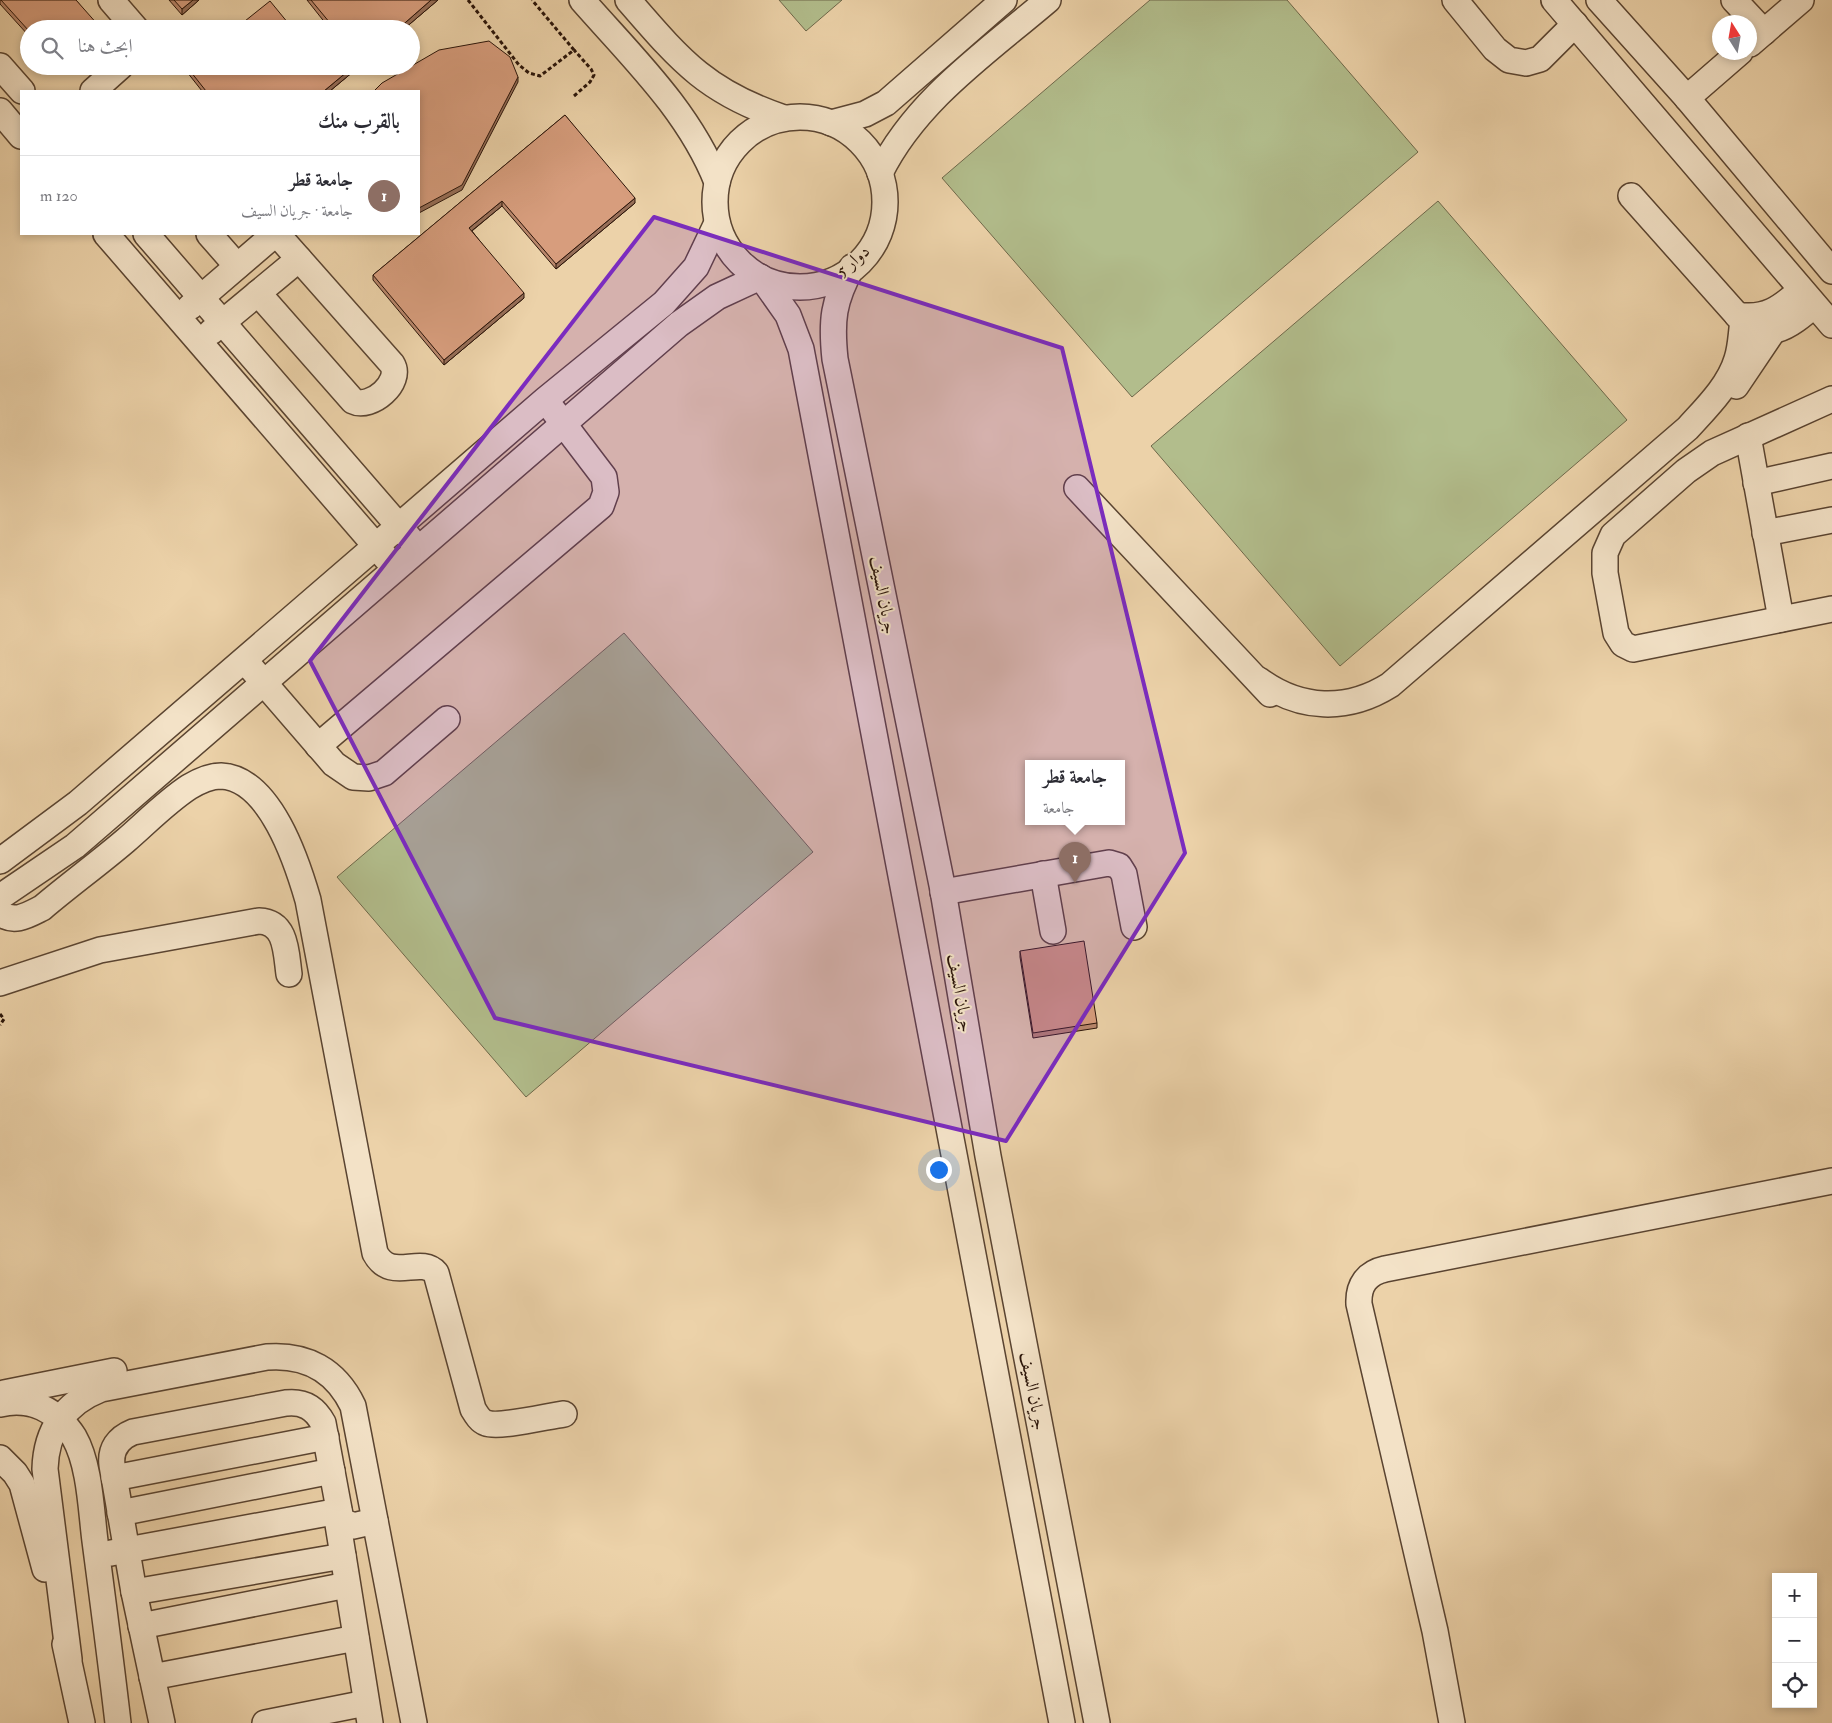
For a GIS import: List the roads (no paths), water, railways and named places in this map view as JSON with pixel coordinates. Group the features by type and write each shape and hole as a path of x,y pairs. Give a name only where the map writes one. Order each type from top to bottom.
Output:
{"street":[{"path":"111,0 128,20"},
{"path":"582,0 680,113 701,145 717,182"},
{"path":"628,0 680,59 698,75 739,101 784,118"},
{"path":"831,123 854,118 886,103 1004,0"},
{"path":"880,173 898,141 928,104 1048,0"},
{"path":"1454,0 1495,49 1509,60 1526,63 1540,58 1575,24"},
{"path":"1554,0 1832,325"},
{"path":"1599,0 1687,98 1832,271"},
{"path":"1734,0 1743,15"},
{"path":"1757,38 1801,0"},
{"path":"1687,98 1731,60"},
{"path":"95,90 111,75"},
{"path":"0,111 20,135"},
{"name":"دوار 5","path":"784,118 808,118 831,123 856,138 866,148 880,173 885,202 880,231 865,256 852,267 842,275 816,285 802,286 762,279 738,260 725,243 717,223 715,196 717,182 725,162 736,145 758,128 784,118"},
{"path":"1631,196 1740,318 1757,329 1774,330 1789,326 1808,298"},
{"path":"0,861 31,840 78,803 544,400 664,303 696,267 717,223"},
{"path":"107,235 395,568"},
{"path":"147,235 418,548"},
{"path":"210,235 237,266"},
{"path":"178,317 275,235"},
{"path":"258,293 353,401 363,404 372,401 393,382 395,368 277,235"},
{"path":"199,341 299,258"},
{"name":"جريان السيف","path":"852,267 838,295 832,335 835,359 943,889 988,1156 1097,1723"},
{"path":"0,896 19,886 75,846 418,548 698,309 718,296 762,279"},
{"name":"جريان السيف","path":"762,279 788,315 800,349 1062,1723"},
{"path":"1740,318 1768,314 1786,304 1808,298"},
{"path":"1077,488 1259,680 1271,689 1300,702 1331,705 1347,703 1376,693 1402,675 1688,428 1721,389 1733,371 1737,360 1740,318"},
{"path":"1688,428 1711,415 1729,396 1774,330"},
{"path":"1832,399 1748,436 1698,462 1613,535 1608,544 1604,563 1619,640 1628,647 1639,649 1832,609"},
{"path":"318,746 601,506 606,492 604,477 564,423 544,400"},
{"path":"1748,436 1781,619"},
{"path":"1756,483 1832,466"},
{"path":"1766,533 1832,520"},
{"path":"244,660 318,746 346,774 369,778 384,773 447,719"},
{"path":"0,913 17,919 42,908 172,800 200,781 221,776 235,778 248,787 261,800 279,824 289,844 308,900 375,1253 378,1259 394,1269 422,1267 432,1268 436,1273 472,1409 478,1417 486,1423 499,1424 564,1414"},
{"path":"903,894 910,880 918,875 932,876 943,889 1109,863 1119,866 1124,874 1134,926"},
{"path":"1043,874 1053,931"},
{"path":"0,983 100,950 259,921 276,926 282,935 289,974"},
{"path":"954,1162 964,1152 974,1150 988,1156"},
{"path":"1452,1723 1435,1630 1359,1304 1360,1288 1364,1281 1370,1275 1385,1268 1832,1181"},
{"path":"82,1723 70,1659 45,1469 48,1443 59,1419 72,1404 102,1389 280,1356 307,1360 330,1374 347,1394 353,1406 414,1723"},
{"path":"0,1394 127,1370 144,1369 176,1374"},
{"path":"0,1404 17,1401 40,1405 59,1419 74,1438 80,1451 97,1556 118,1723"},
{"path":"162,1723 126,1550 111,1458 112,1451 126,1435 299,1402 311,1408 320,1417 326,1437 347,1585 368,1713 265,1723"},
{"path":"114,1478 326,1437"},
{"path":"0,1458 15,1473 26,1496 70,1659"},
{"path":"120,1513 332,1471"},
{"path":"337,1512 341,1520 348,1525 375,1521"},
{"path":"97,1556 337,1512"},
{"path":"134,1592 343,1556"},
{"path":"141,1626 347,1585"},
{"path":"152,1677 356,1638"}],"place":[{"name":"جامعة قطر","path":"1075,883"}]}
